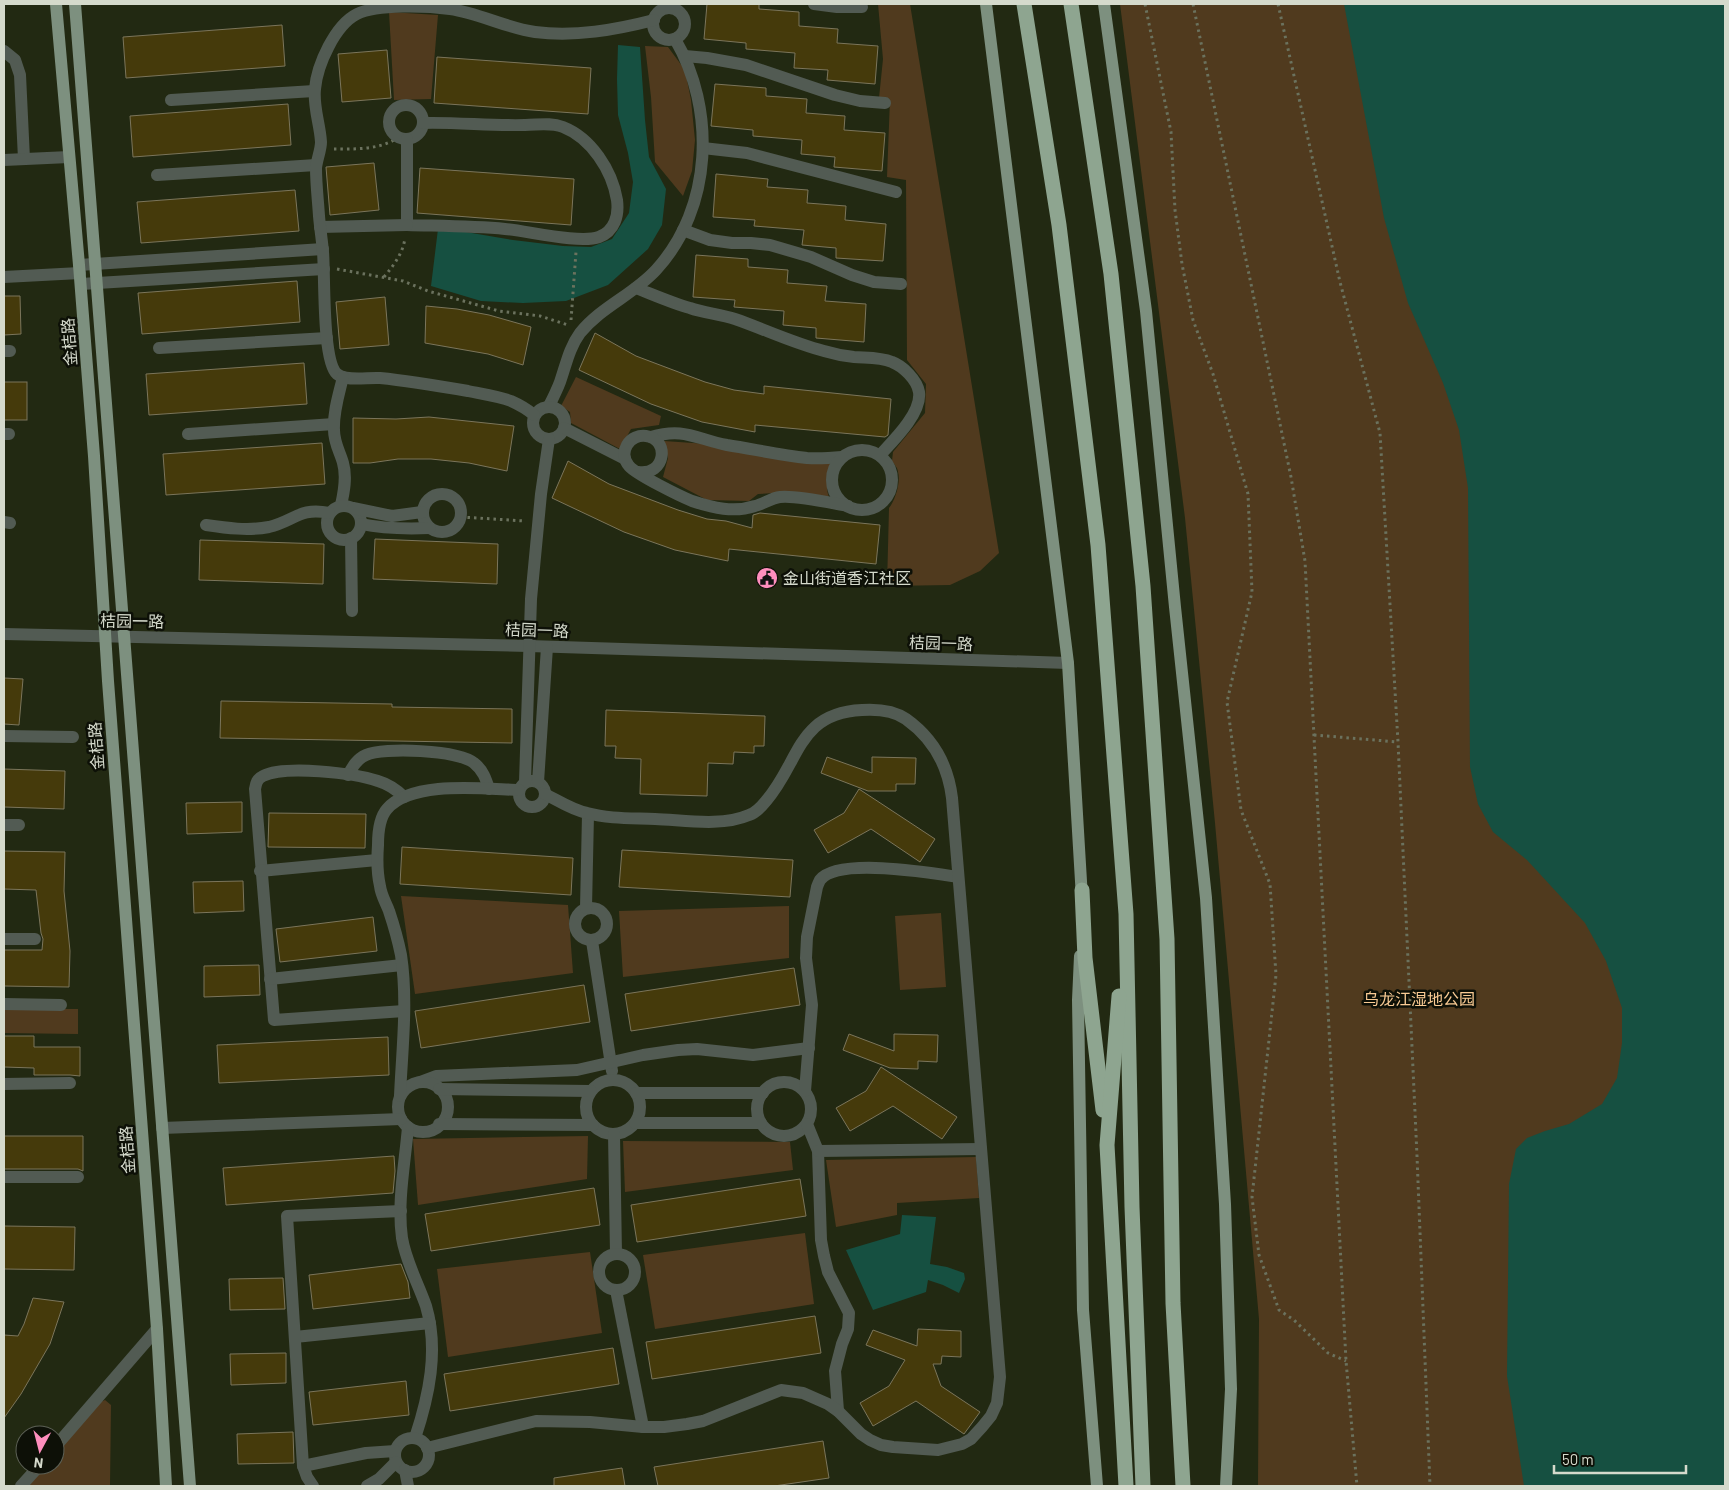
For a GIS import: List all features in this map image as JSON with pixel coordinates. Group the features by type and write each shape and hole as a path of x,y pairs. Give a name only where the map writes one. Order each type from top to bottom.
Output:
{"highway":[{"path":"1024,4 1059,224 1098,545 1126,914 1132,1206 1143,1486"},
{"path":"1071,4 1111,274 1143,596 1167,939 1173,1303 1183,1486"},
{"path":"1082,890 1085,958 1107,1145 1126,1486"},
{"path":"1107,1145 1126,914"}],"main road":[{"name":"金桔路","path":"56,4 94,456 105,637 157,1330 166,1486"},
{"path":"75,4 190,1486"},
{"path":"986,4 1068,663 1082,890 1078,1000 1083,1300 1097,1486"},
{"path":"1104,4 1146,311 1206,898 1226,1204 1231,1389 1226,1486"}],"street":[{"path":"814,4 837,7 862,7"},
{"path":"670,6 680,12 685,22 683,32 675,39 670,40 660,38 654,30 654,20 660,12 670,6"},
{"path":"534,415 510,400 407,381 343,377 331,365 327,338 323,249 316,165 321,142 314,92 318,72 330,44 347,21 354,15 365,11 398,8 446,9 472,14 523,30 558,34 599,31 654,20"},
{"path":"549,406 560,382 567,356 580,334 597,315 636,288 657,269 683,230 694,201 704,148 703,126 693,77 685,56 675,39"},
{"path":"4,51 14,60 20,75 24,159"},
{"path":"685,56 746,65 860,101 885,103"},
{"path":"171,100 314,92"},
{"path":"404,105 415,108 422,117 423,123 418,134 414,137 403,138 394,134 389,125 390,114 398,107 404,105"},
{"path":"320,227 407,225 506,229 577,238 597,238 608,233 614,225 618,213 617,200 613,185 599,156 586,141 561,126 455,122 423,123"},
{"path":"403,138 407,225"},
{"path":"704,148 748,153 896,192"},
{"path":"4,160 69,158"},
{"path":"157,175 316,165"},
{"path":"683,230 732,244 770,245 811,257 852,275 874,282 901,284"},
{"path":"4,278 80,274 96,264 323,249"},
{"path":"80,274 97,283 324,269"},
{"path":"636,288 689,308 732,318 819,350 835,354 882,359 893,362 901,367 915,383 919,391 917,409 880,455"},
{"path":"159,348 327,338"},
{"path":"343,377 335,412 336,447 344,464 347,506 359,515 361,524 358,533 351,538 339,539 330,533 326,523 332,509 347,506 392,516 422,512"},
{"path":"549,406 562,413 565,423 558,436 549,439 538,435 532,426 534,415 540,409 549,406"},
{"path":"188,434 334,424"},
{"path":"564,428 625,459 632,470 644,473 656,468 662,458 660,445 651,437"},
{"path":"625,459 626,447 629,442 639,436 651,437 662,434 686,434 723,444 808,458 842,458"},
{"path":"528,785 531,599 549,439"},
{"path":"638,472 674,493 693,501 724,509 747,509 771,499 782,497 868,509 877,506 890,491 891,472 887,462 880,455 871,451 851,452 836,465 833,474 835,492 840,500 848,506"},
{"path":"361,524 396,530 430,528 442,532 448,531 454,528 461,517 461,511 456,499 444,493 432,496 427,500 422,512 423,518 430,528"},
{"path":"206,525 235,529 261,528 277,524 300,513 317,511 329,513"},
{"path":"351,538 352,611"},
{"name":"桔园一路","path":"4,634 529,646 1068,663"},
{"path":"415,1438 423,1413 433,1354 430,1323 426,1308 406,1255 402,1238 401,1211 405,1123 398,1104 404,1011 402,965 395,929 380,890 377,860 378,832 386,810 404,797 432,789 489,789 528,785 544,788 545,794 541,804 537,807 528,807 519,798 528,785 547,647"},
{"path":"428,1448 536,1422 574,1421 664,1427 703,1421 781,1390 803,1393 828,1404 870,1440 893,1447 938,1450 962,1444 971,1439 991,1416 997,1403 1000,1377 952,798 946,769 929,742 912,724 901,716 889,711 856,710 821,722 810,730 802,741 774,792 751,814 736,820 614,817 588,814 545,794"},
{"path":"4,736 73,737"},
{"path":"348,774 355,763 375,752 388,750 449,754 464,757 474,762 485,776 489,789"},
{"path":"404,797 390,786 377,781 348,774 322,772 278,772 261,777 254,789 274,1020 404,1011"},
{"path":"586,908 588,814"},
{"path":"4,825 19,825"},
{"path":"260,871 377,860"},
{"path":"805,1091 812,1005 806,958 807,937 820,880 837,872 867,868 902,869 958,877"},
{"path":"586,908 597,909 602,912 607,921 605,932 602,936 592,941 582,938 575,930 574,924 577,914 586,908"},
{"path":"4,939 35,939"},
{"path":"592,941 613,1080"},
{"path":"270,979 402,965"},
{"path":"4,1004 61,1005"},
{"path":"400,1096 405,1089 436,1076 577,1070 643,1054 678,1050 697,1049 753,1055 809,1048"},
{"path":"439,1089 591,1091 604,1082 613,1080 630,1086 636,1093 640,1110 635,1123 626,1131 614,1134 600,1131 593,1125 586,1109 591,1091"},
{"path":"162,1128 405,1123 421,1131 429,1131 439,1124 446,1114 446,1098 439,1089 428,1082 420,1082"},
{"path":"635,1123 761,1123 775,1134 792,1135 800,1131 807,1124 812,1108 810,1099 798,1085 790,1082 772,1084 763,1093 757,1105 761,1123"},
{"path":"4,1084 70,1083"},
{"path":"636,1093 763,1093"},
{"path":"439,1124 593,1125"},
{"path":"807,1124 818,1151 821,1240 824,1256 828,1272 849,1313 848,1329 835,1371 838,1411"},
{"path":"614,1134 616,1254"},
{"path":"818,1151 981,1149"},
{"path":"4,1177 78,1177"},
{"path":"314,1486 307,1477 303,1466 287,1216 401,1211"},
{"path":"616,1254 627,1256 634,1266 635,1272 634,1278 627,1287 616,1290 605,1285 599,1275 599,1269 604,1258 616,1254"},
{"path":"616,1290 643,1427"},
{"path":"295,1337 430,1323"},
{"path":"65,1436 157,1330"},
{"path":"303,1466 366,1453 398,1461 415,1472 425,1466 429,1456 428,1448 422,1441 415,1438 406,1438 401,1441 398,1461 408,1486"},
{"path":"366,1486 379,1479 398,1461"},
{"path":"21,1486 31,1475"}],"path":[{"path":"1145,4 1171,132 1175,210 1182,264 1191,311 1213,374 1248,494 1252,592 1227,702 1241,810 1270,884 1276,975 1252,1197 1259,1255 1279,1310 1294,1320 1328,1353 1346,1360"},
{"path":"1193,4 1291,477 1305,561 1346,1360 1357,1486"},
{"path":"1278,4 1340,282 1380,433 1398,742 1418,1166 1430,1486"},
{"path":"320,150 362,149 387,144 403,138"},
{"path":"384,277 395,264 404,245 407,225"},
{"path":"324,269 342,269 403,281 428,291 499,311 540,316 571,326 577,238"},
{"path":"461,517 539,521"},
{"path":"1314,735 1398,742"}],"green space":[{"path":"878,4 910,4 999,553 980,571 950,585 887,586 889,508 899,481 897,469 892,461 893,452 925,413 926,384 907,360 906,180 887,177 890,99 879,98 883,59"},
{"name":"乌龙江湿地公园","path":"1120,4 1362,4 1681,795 1725,1315 1569,1486 1258,1486 1259,1319 1215,823 1185,518"},
{"path":"389,12 438,15 431,99 394,100"},
{"path":"645,46 668,47 685,70 691,100 695,140 692,171 683,196 655,162 651,97"},
{"path":"576,377 661,416 659,425 631,429 620,449 571,423 570,412 561,406"},
{"path":"664,441 708,444 833,464 827,486 830,499 790,492 758,494 749,501 707,500 663,477 668,458"},
{"path":"401,896 568,905 573,973 415,994"},
{"path":"789,906 789,958 623,977 619,911"},
{"path":"941,913 946,987 900,990 895,916"},
{"path":"4,1009 78,1009 78,1034 4,1033"},
{"path":"588,1136 587,1179 418,1205 413,1139"},
{"path":"623,1141 790,1142 793,1170 625,1192"},
{"path":"976,1157 979,1198 897,1203 897,1215 836,1227 826,1160"},
{"path":"805,1233 814,1304 655,1329 643,1255"},
{"path":"590,1252 602,1333 448,1357 437,1269"},
{"path":"105,1400 111,1405 110,1486 28,1486 37,1475 65,1475 65,1442 98,1403"}],"water":[{"path":"1344,4 1725,4 1725,1486 1524,1486 1507,1376 1509,1184 1516,1149 1527,1138 1569,1124 1602,1104 1617,1078 1622,1043 1622,1008 1606,961 1585,923 1527,860 1493,832 1478,804 1470,767 1468,488 1459,430 1443,383 1408,303 1384,218"},
{"path":"618,45 640,47 649,157 666,189 662,225 648,249 608,285 566,301 523,303 481,301 431,286 438,229 563,246 591,247 612,239 629,213 633,182 618,115"},
{"path":"902,1215 936,1217 930,1264 964,1273 965,1279 959,1293 928,1280 926,1292 873,1310 846,1250 900,1234"}],"building":[{"path":"707,4 759,4 759,9 799,12 799,26 838,29 837,43 878,46 875,84 827,80 828,70 794,68 795,53 746,49 746,43 704,39"},
{"path":"282,25 285,66 126,78 123,37"},
{"path":"387,50 391,98 342,102 338,54"},
{"path":"437,57 591,68 588,114 434,103"},
{"path":"715,84 766,88 766,96 807,99 806,113 845,116 844,130 885,133 882,171 834,167 835,157 801,154 802,140 753,136 753,130 711,126"},
{"path":"288,104 291,145 133,157 130,116"},
{"path":"374,163 379,210 330,215 326,167"},
{"path":"420,168 574,179 571,225 417,213"},
{"path":"716,174 768,179 767,187 808,190 807,203 846,206 845,220 886,224 883,261 836,258 836,248 802,245 804,230 754,226 755,220 713,217"},
{"path":"295,190 299,231 141,243 137,202"},
{"path":"696,255 748,259 748,267 788,270 787,283 827,286 825,301 866,304 864,342 816,338 816,328 783,325 784,311 734,307 735,300 693,297"},
{"path":"297,281 300,322 142,334 138,293"},
{"path":"4,296 20,296 21,334 4,335"},
{"path":"385,297 389,345 340,349 336,302"},
{"path":"426,306 489,315 531,327 523,365 488,354 425,343"},
{"path":"595,333 636,356 705,382 734,390 764,394 764,386 891,399 888,435 885,437 755,425 755,432 702,422 651,404 579,370"},
{"path":"304,363 307,404 149,415 146,374"},
{"path":"4,382 27,382 27,420 4,420"},
{"path":"429,417 514,426 507,471 469,463 431,459 398,459 370,463 353,463 353,418 396,419"},
{"path":"322,443 325,484 166,495 163,454"},
{"path":"568,461 609,484 707,519 726,521 752,528 753,515 760,513 880,525 876,564 729,549 728,561 675,550 624,532 552,498"},
{"path":"375,539 498,544 497,584 373,579"},
{"path":"200,540 324,544 323,584 199,580"},
{"path":"4,678 23,679 19,725 4,724"},
{"path":"221,701 392,704 392,707 512,709 512,743 220,738"},
{"path":"606,710 765,716 764,746 754,746 754,753 734,752 733,764 708,763 707,796 640,794 641,759 615,758 616,746 605,746"},
{"path":"827,757 872,773 872,757 916,758 915,784 896,784 896,791 868,791 821,773"},
{"path":"4,769 65,771 64,809 4,807"},
{"path":"859,789 935,839 920,862 871,829 828,853 814,830 844,813"},
{"path":"242,802 242,832 187,834 186,803"},
{"path":"269,813 366,814 365,848 268,847"},
{"path":"402,847 573,858 571,895 400,884"},
{"path":"622,850 793,860 790,897 619,887"},
{"path":"4,851 65,852 64,891 70,951 69,987 4,986 4,950 42,950 43,939 36,890 4,889"},
{"path":"243,881 244,911 194,913 193,882"},
{"path":"373,917 377,951 280,962 276,929"},
{"path":"259,965 260,995 204,997 204,966"},
{"path":"794,968 800,1005 631,1031 625,994"},
{"path":"584,985 590,1022 421,1048 415,1011"},
{"path":"849,1034 894,1051 894,1034 938,1035 937,1062 918,1061 918,1069 890,1068 843,1050"},
{"path":"4,1036 34,1036 34,1047 80,1047 80,1076 34,1075 34,1068 4,1067"},
{"path":"388,1037 389,1075 219,1083 217,1045"},
{"path":"881,1067 957,1117 942,1139 893,1106 850,1131 836,1108 866,1091"},
{"path":"4,1136 83,1136 83,1171 78,1169 4,1169"},
{"path":"394,1156 393,1193 226,1205 223,1168"},
{"path":"800,1179 806,1216 637,1242 631,1205"},
{"path":"594,1188 600,1225 431,1251 425,1214"},
{"path":"4,1226 75,1227 74,1270 4,1269"},
{"path":"401,1264 408,1282 410,1298 313,1309 309,1275"},
{"path":"283,1278 285,1309 230,1310 229,1279"},
{"path":"33,1298 64,1302 50,1344 21,1394 4,1418 4,1335 18,1336"},
{"path":"815,1316 821,1353 652,1379 646,1342"},
{"path":"918,1329 961,1331 961,1357 942,1356 941,1364 933,1364 941,1386 980,1412 964,1434 916,1401 873,1426 860,1403 889,1386 905,1360 866,1345 873,1330 917,1346"},
{"path":"613,1348 619,1384 450,1411 444,1374"},
{"path":"286,1353 286,1383 231,1385 230,1354"},
{"path":"406,1381 409,1415 313,1425 309,1392"},
{"path":"293,1432 294,1463 238,1464 237,1434"},
{"path":"823,1441 829,1478 774,1486 658,1486 654,1467"},
{"path":"622,1468 625,1486 554,1486 554,1478"}],"place":[{"name":"金山街道香江社区","path":"767,578"}]}
